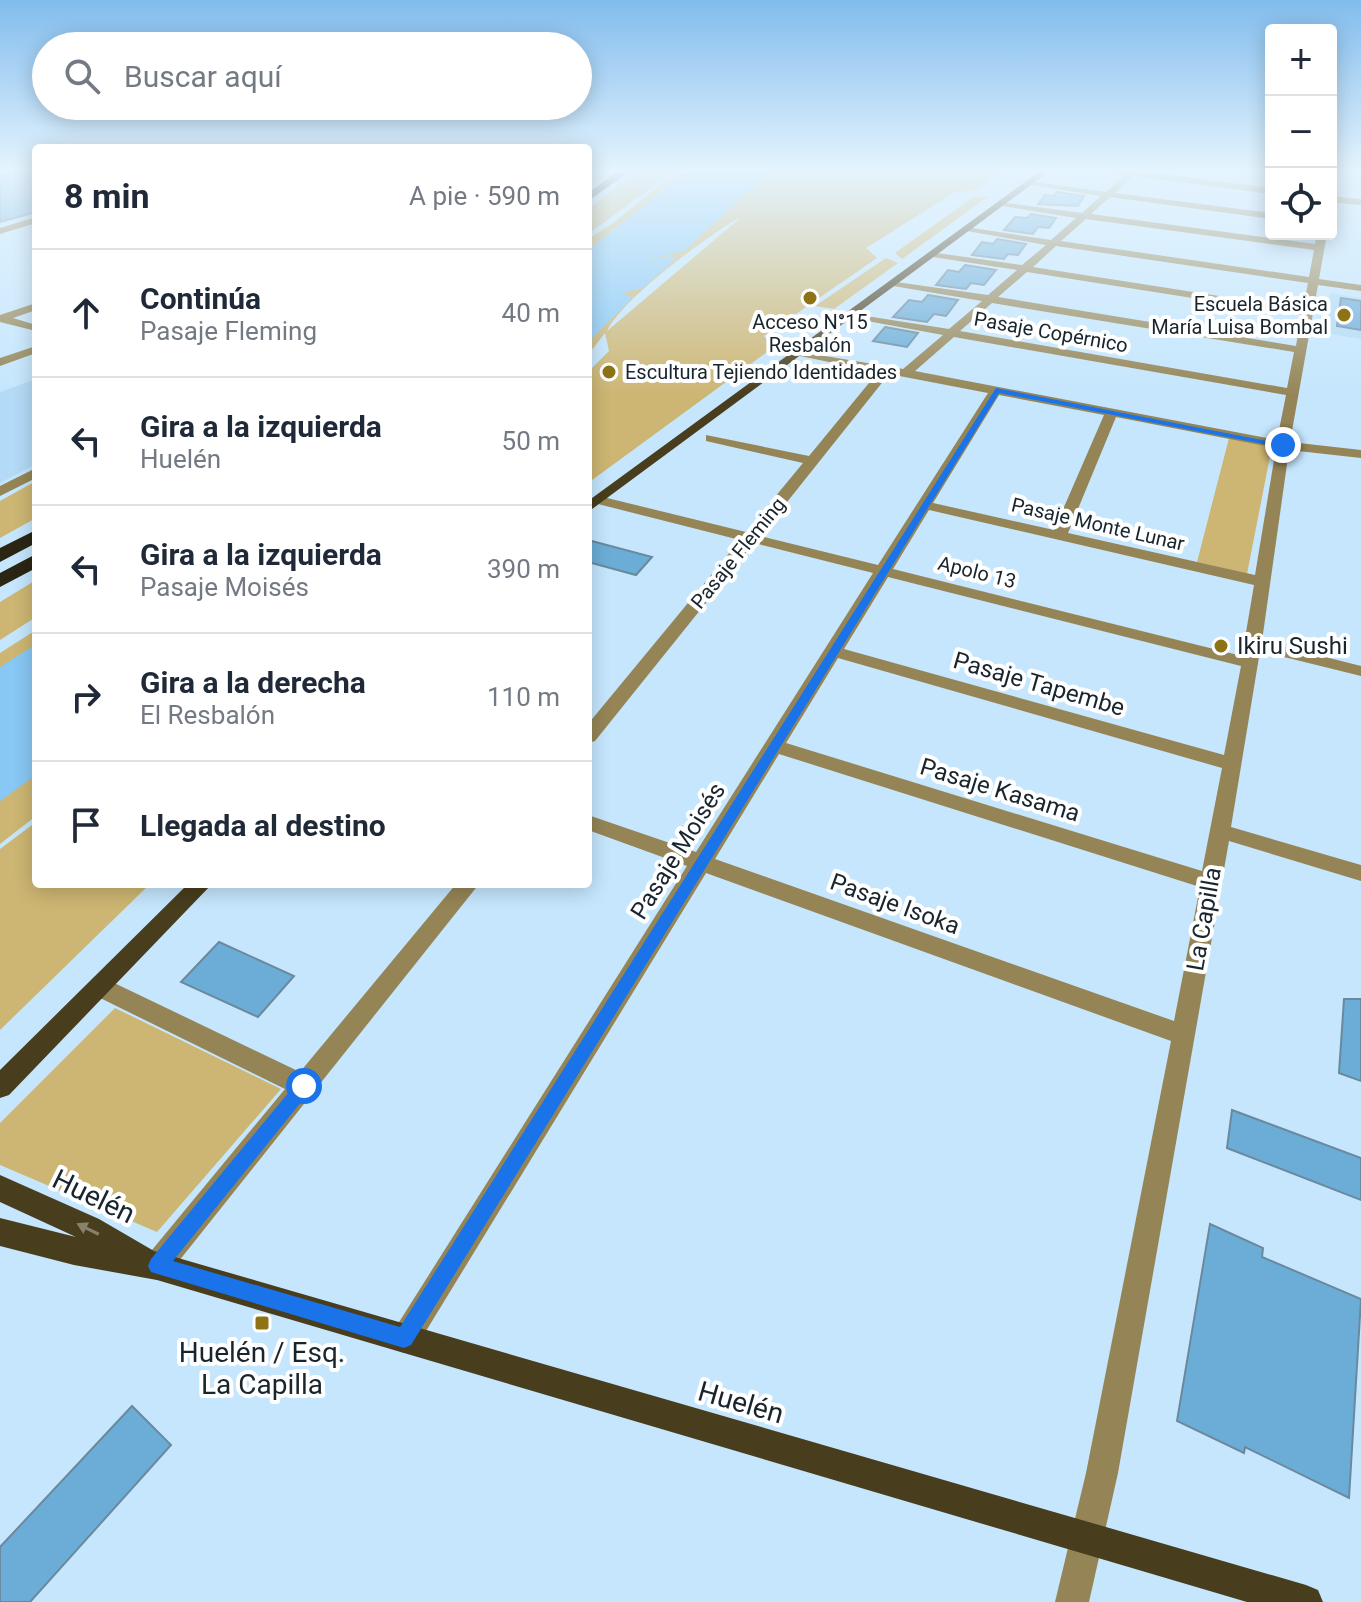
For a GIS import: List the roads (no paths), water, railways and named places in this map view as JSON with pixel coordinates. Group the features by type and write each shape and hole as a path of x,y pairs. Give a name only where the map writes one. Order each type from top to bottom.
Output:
{"highway":[{"path":"0,556 32,537"},
{"path":"0,581 32,562"}],"main road":[{"path":"594,504 944,246"},
{"path":"0,1087 197,888"},
{"name":"Huelén","path":"0,1188 89,1229 157,1266"},
{"name":"Huelén","path":"0,1232 74,1251 157,1266 1306,1602"}],"street":[{"path":"906,373 1051,246"},
{"path":"1073,246 1361,288"},
{"path":"1303,246 1320,248"},
{"name":"La Capilla","path":"1072,1602 1184,1035 1252,654 1283,445 1320,248"},
{"path":"933,254 1308,313"},
{"path":"893,283 1301,350"},
{"path":"0,318 32,307"},
{"name":"Pasaje Copérnico","path":"851,315 1293,393"},
{"path":"0,318 32,327"},
{"path":"0,362 32,350"},
{"path":"799,353 1283,445 1361,454"},
{"name":"Pasaje Fleming","path":"592,732 887,369"},
{"name":"Pasaje Moisés","path":"404,1338 996,390"},
{"path":"1059,536 1112,412"},
{"path":"711,438 813,461"},
{"path":"0,492 32,474"},
{"name":"Apolo 13","path":"594,504 1252,654 1361,671"},
{"name":"Pasaje Monte Lunar","path":"925,505 1263,582"},
{"name":"Pasaje Tapembe","path":"833,651 1232,764"},
{"name":"Pasaje Kasama","path":"774,746 1211,882"},
{"name":"Pasaje Isoka","path":"592,823 1184,1035"},
{"path":"1220,831 1361,873"},
{"path":"157,1266 465,888"},
{"path":"100,987 304,1086"}],"place":[{"name":"Acceso N°15 Resbalón","path":"810,298"},
{"name":"Escuela Básica María Luisa Bombal","path":"1344,315"},
{"name":"Escultura Tejiendo Identidades","path":"609,372"},
{"name":"Ikiru Sushi","path":"1221,646"},
{"name":"Huelén / Esq. La Capilla","path":"262,1323"}]}
